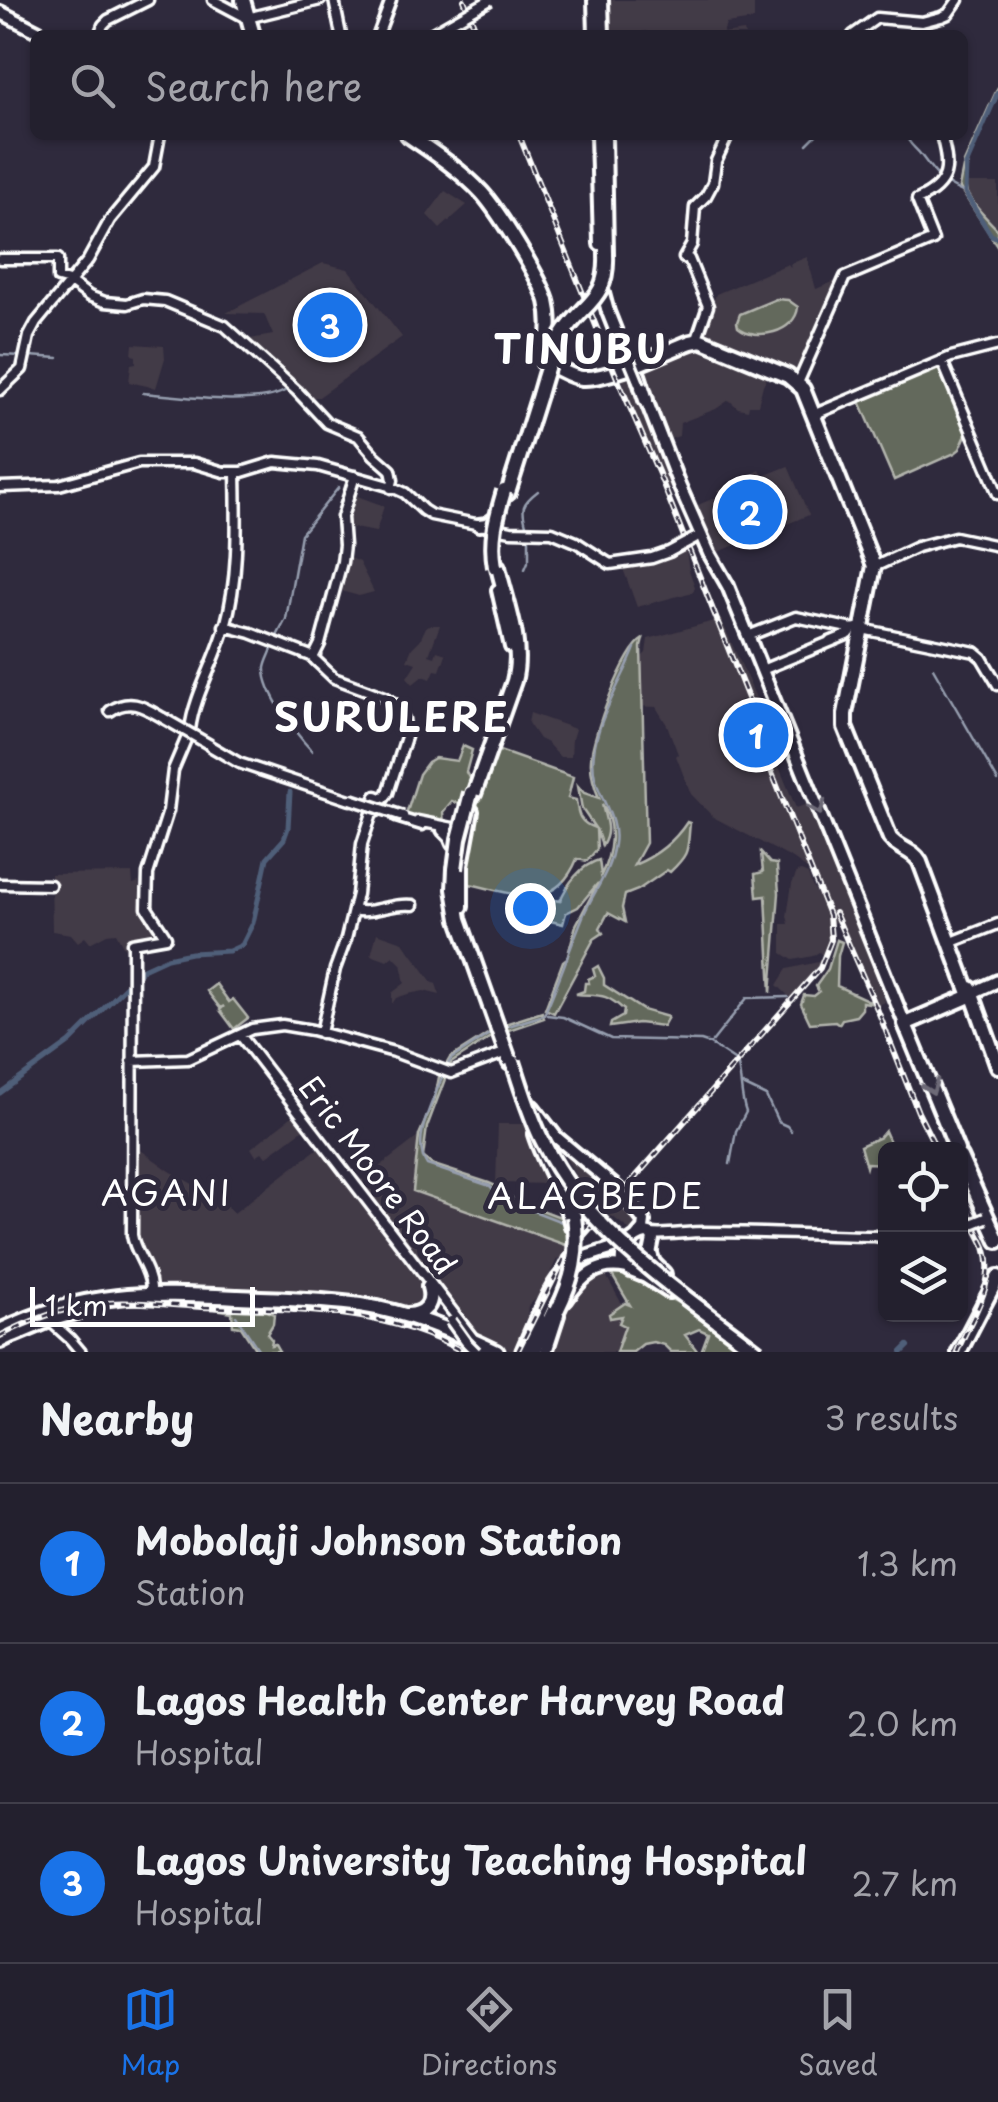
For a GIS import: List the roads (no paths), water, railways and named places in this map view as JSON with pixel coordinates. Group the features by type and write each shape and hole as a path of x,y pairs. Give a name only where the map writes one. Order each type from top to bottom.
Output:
{"highway":[{"path":"242,0 251,30"},
{"path":"599,0 601,30"},
{"path":"417,140 476,184 496,207 548,296 554,365 582,378 614,373 630,362 700,337 800,380 878,562 861,631 847,727 892,838 920,858 970,994"},
{"path":"472,794 518,665 496,567 496,532 506,492 556,339 599,287 603,275 601,140"},
{"path":"598,166 608,206"},
{"path":"599,223 603,185"},
{"path":"630,362 701,340 782,374 800,386 874,566 845,727 890,838 920,862 998,1066"},
{"path":"630,362 644,394"},
{"path":"506,607 515,651 514,675 472,794 456,869 461,916 509,1059 569,1196 577,1239 574,1268 539,1352"},
{"path":"954,1142 905,1024 970,994"},
{"path":"509,1059 555,1176 580,1211 606,1236 756,1352"},
{"path":"532,1115 543,1157 566,1206 573,1236 571,1264 539,1352"},
{"path":"543,1142 576,1196 611,1235 700,1308"},
{"path":"968,1174 998,1244"},
{"path":"621,1267 653,1262 700,1308"},
{"path":"960,1352 998,1280"},
{"path":"406,1315 426,1308 430,1300 428,1287"},
{"path":"0,1329 48,1312 153,1293 340,1302 406,1315 485,1350"},
{"path":"0,1342 31,1326 104,1301 161,1298 319,1304 390,1314 452,1328 485,1350"},
{"path":"522,1352 536,1323"},
{"path":"468,1332 485,1350"}],"main road":[{"path":"1,10 36,30"},
{"path":"601,140 599,223 605,285 612,318 630,362"},
{"path":"601,140 608,206 605,285"},
{"path":"506,607 495,529 525,433 554,365"},
{"path":"644,394 679,486 728,586 905,1024"},
{"path":"489,745 456,831 450,871 454,913 532,1115 558,1143 629,1200 644,1220 642,1229 646,1236 653,1239 653,1262 591,1272 555,1314"},
{"path":"489,745 478,792 456,831 463,912 494,1014"},
{"path":"970,994 998,982"},
{"path":"536,1323 556,1280 576,1262 646,1236"},
{"path":"621,1267 621,1257 646,1236"},
{"path":"591,1272 591,1262 598,1253"},
{"path":"576,1262 591,1272"},
{"path":"0,1342 104,1301"}],"street":[{"path":"101,30 108,20 148,0"},
{"path":"213,0 248,17 320,0"},
{"path":"334,0 340,30"},
{"path":"380,30 391,0"},
{"path":"438,30 490,0"},
{"path":"859,30 882,17 922,22 948,14 958,0"},
{"path":"922,22 923,30"},
{"path":"0,390 22,370 36,323 97,247 115,213 154,167 159,140"},
{"path":"700,337 708,306 688,259 695,207 714,183 716,161 726,140"},
{"path":"800,380 845,277 932,240 917,200 932,193 946,173 942,140"},
{"path":"0,258 58,259 58,278 89,296 128,304 143,299 162,301 226,326 327,423 364,442 390,470 390,487"},
{"path":"817,413 942,361 998,345"},
{"path":"942,361 968,422 969,434 998,494"},
{"path":"630,362 644,394"},
{"path":"0,488 59,486 138,465 185,463 219,473 235,473 272,464 312,467 390,487 409,497 428,515 495,529 552,532 573,540 610,564 669,552 698,537"},
{"path":"153,1293 149,1269 135,1244 132,1222 132,944 165,937 146,906 148,874 168,811 173,770 224,628 235,578 235,473"},
{"path":"313,658 322,640 340,568 344,545 342,517 355,477"},
{"path":"679,486 698,537 728,586"},
{"path":"878,562 963,537 998,546"},
{"path":"748,636 796,618 975,652 998,684"},
{"path":"224,628 313,658 334,678 385,698 400,711 405,723 406,737 388,793 370,813 360,842 355,894 332,970 327,1002"},
{"path":"762,670 861,631"},
{"path":"132,706 138,704 224,754"},
{"path":"146,709 241,762 400,815"},
{"path":"335,795 378,803 423,824"},
{"path":"378,803 423,824 456,831"},
{"path":"320,1030 360,881 362,844 378,803"},
{"path":"0,884 50,885"},
{"path":"353,910 368,912 395,904 413,904"},
{"path":"952,942 998,924"},
{"path":"133,1060 188,1058 238,1035 274,1025 320,1030 410,1057 444,1072 460,1072 509,1059"},
{"name":"Eric Moore Road","path":"238,1035 428,1287 452,1328"},
{"name":"Eric Moore Road","path":"238,1035 485,1350"},
{"path":"968,1174 998,1244"},
{"path":"968,1226 986,1218"},
{"path":"646,1236 707,1232 878,1236"},
{"path":"52,1321 82,1352"}],"waterway":[{"path":"998,92 966,165 965,193 991,235 998,238"},
{"path":"807,144 811,140"},
{"path":"908,140 940,178 965,193"},
{"path":"0,355 22,356"},
{"path":"30,356 58,358"},
{"path":"143,393 239,399 275,395 288,389"},
{"path":"276,638 286,619 301,534 339,487"},
{"path":"527,528 524,507 538,491"},
{"path":"529,536 529,559"},
{"path":"525,569 528,562"},
{"path":"273,646 265,668 270,689 290,724 312,751"},
{"path":"502,1028 544,1015 584,914 609,864 614,826 595,778 595,745 635,648"},
{"path":"933,668 998,781"},
{"path":"0,1093 70,1042 143,969 167,958 229,951 242,945 253,923 267,858 284,839 288,828 290,792"},
{"path":"712,1042 747,998 788,997"},
{"path":"547,1015 563,1017 611,1039 701,1041 737,1062 746,1112 736,1131 730,1164"},
{"path":"446,1068 451,1059 494,1031"},
{"path":"443,1075 422,1132 422,1155 427,1165 490,1186 500,1198 562,1222 569,1233"},
{"path":"743,1085 766,1096 778,1122 791,1131"},
{"path":"668,1296 746,1352"},
{"path":"236,1316 260,1352"},
{"path":"902,1352 908,1346"}],"railway":[{"path":"464,0 476,30"},
{"path":"521,140 757,721"},
{"path":"517,1352 565,1257 820,968 831,940 829,915 764,753"},
{"path":"835,913 933,1142"},
{"path":"957,1352 981,1301 988,1274 985,1247 968,1212"},
{"path":"0,1336 70,1309 134,1303 336,1313 401,1326 463,1352"}],"place":[{"name":"Lagos University Teaching Hospital","path":"330,325"},
{"name":"Lagos Health Center Harvey Road","path":"750,512"},
{"name":"Mobolaji Johnson Station","path":"756,735"}],"district":[{"name":"TINUBU","path":"581,350"},
{"name":"SURULERE","path":"392,718"},
{"name":"AGANI","path":"167,1194"},
{"name":"ALAGBEDE","path":"596,1197"}]}
